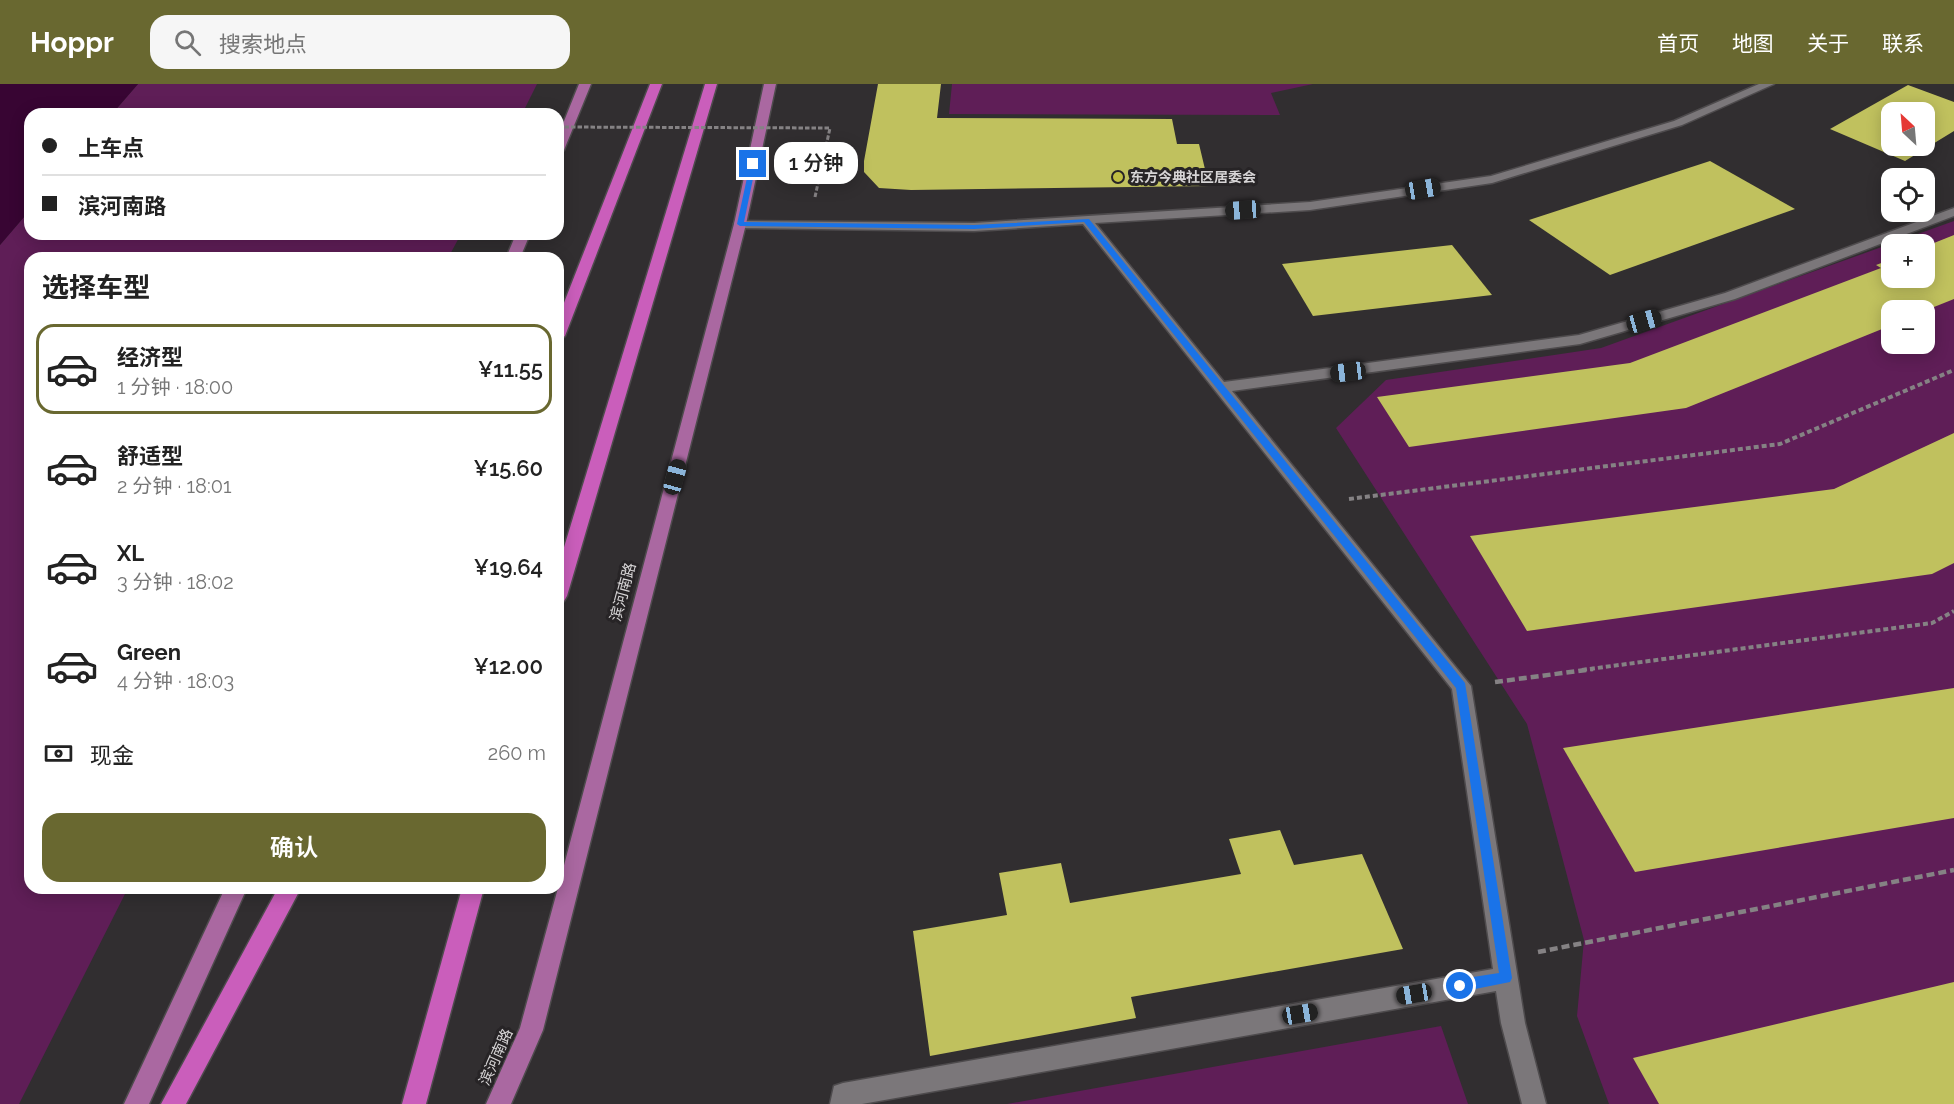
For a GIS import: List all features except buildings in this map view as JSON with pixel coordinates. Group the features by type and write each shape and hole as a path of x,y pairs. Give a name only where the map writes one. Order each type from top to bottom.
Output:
{"highway":[{"path":"564,321 656,84"},
{"path":"564,576 711,84"},
{"path":"173,1104 287,894"},
{"path":"414,1104 471,894"}],"main road":[{"name":"滨河南路","path":"498,1104 531,1030 740,224 770,84"},
{"path":"564,135 583,87"},
{"path":"136,1104 233,894"}],"street":[{"path":"740,224 974,227 1310,206 1492,179 1678,123 1768,84"},
{"path":"1221,387 1390,367 1580,339 1730,296 1954,212"},
{"path":"1086,220 1461,686 1513,1023 1534,1104"},
{"path":"842,1104 843,1095 1504,968"}],"path":[{"path":"564,127 830,128 808,226"},
{"path":"1314,503 1780,444 1954,370"},
{"path":"1461,686 1932,623 1954,611"},
{"path":"1504,968 1954,870"}],"shaded area":[{"path":"0,84 138,84 117,108 24,108 24,217 0,245"},
{"path":"138,84 537,84 525,108 117,108"},
{"path":"952,84 1313,84 1271,93 1280,115 949,114"},
{"path":"24,217 24,240 458,240 451,252 24,252 24,894 125,894 19,1104 0,1104 0,245"},
{"path":"1954,221 1954,1104 1609,1104 1577,1016 1584,940 1527,724 1336,428 1386,380 1601,348 1881,247 1881,288 1935,288 1935,234 1918,234"},
{"path":"1441,1026 1468,1104 1007,1104"}],"place":[{"name":"东方今典社区居委会","path":"1118,177"}],"route":[{"path":"753,164 740,224 974,227 1086,220 1461,686 1506,978 1460,986"}]}
